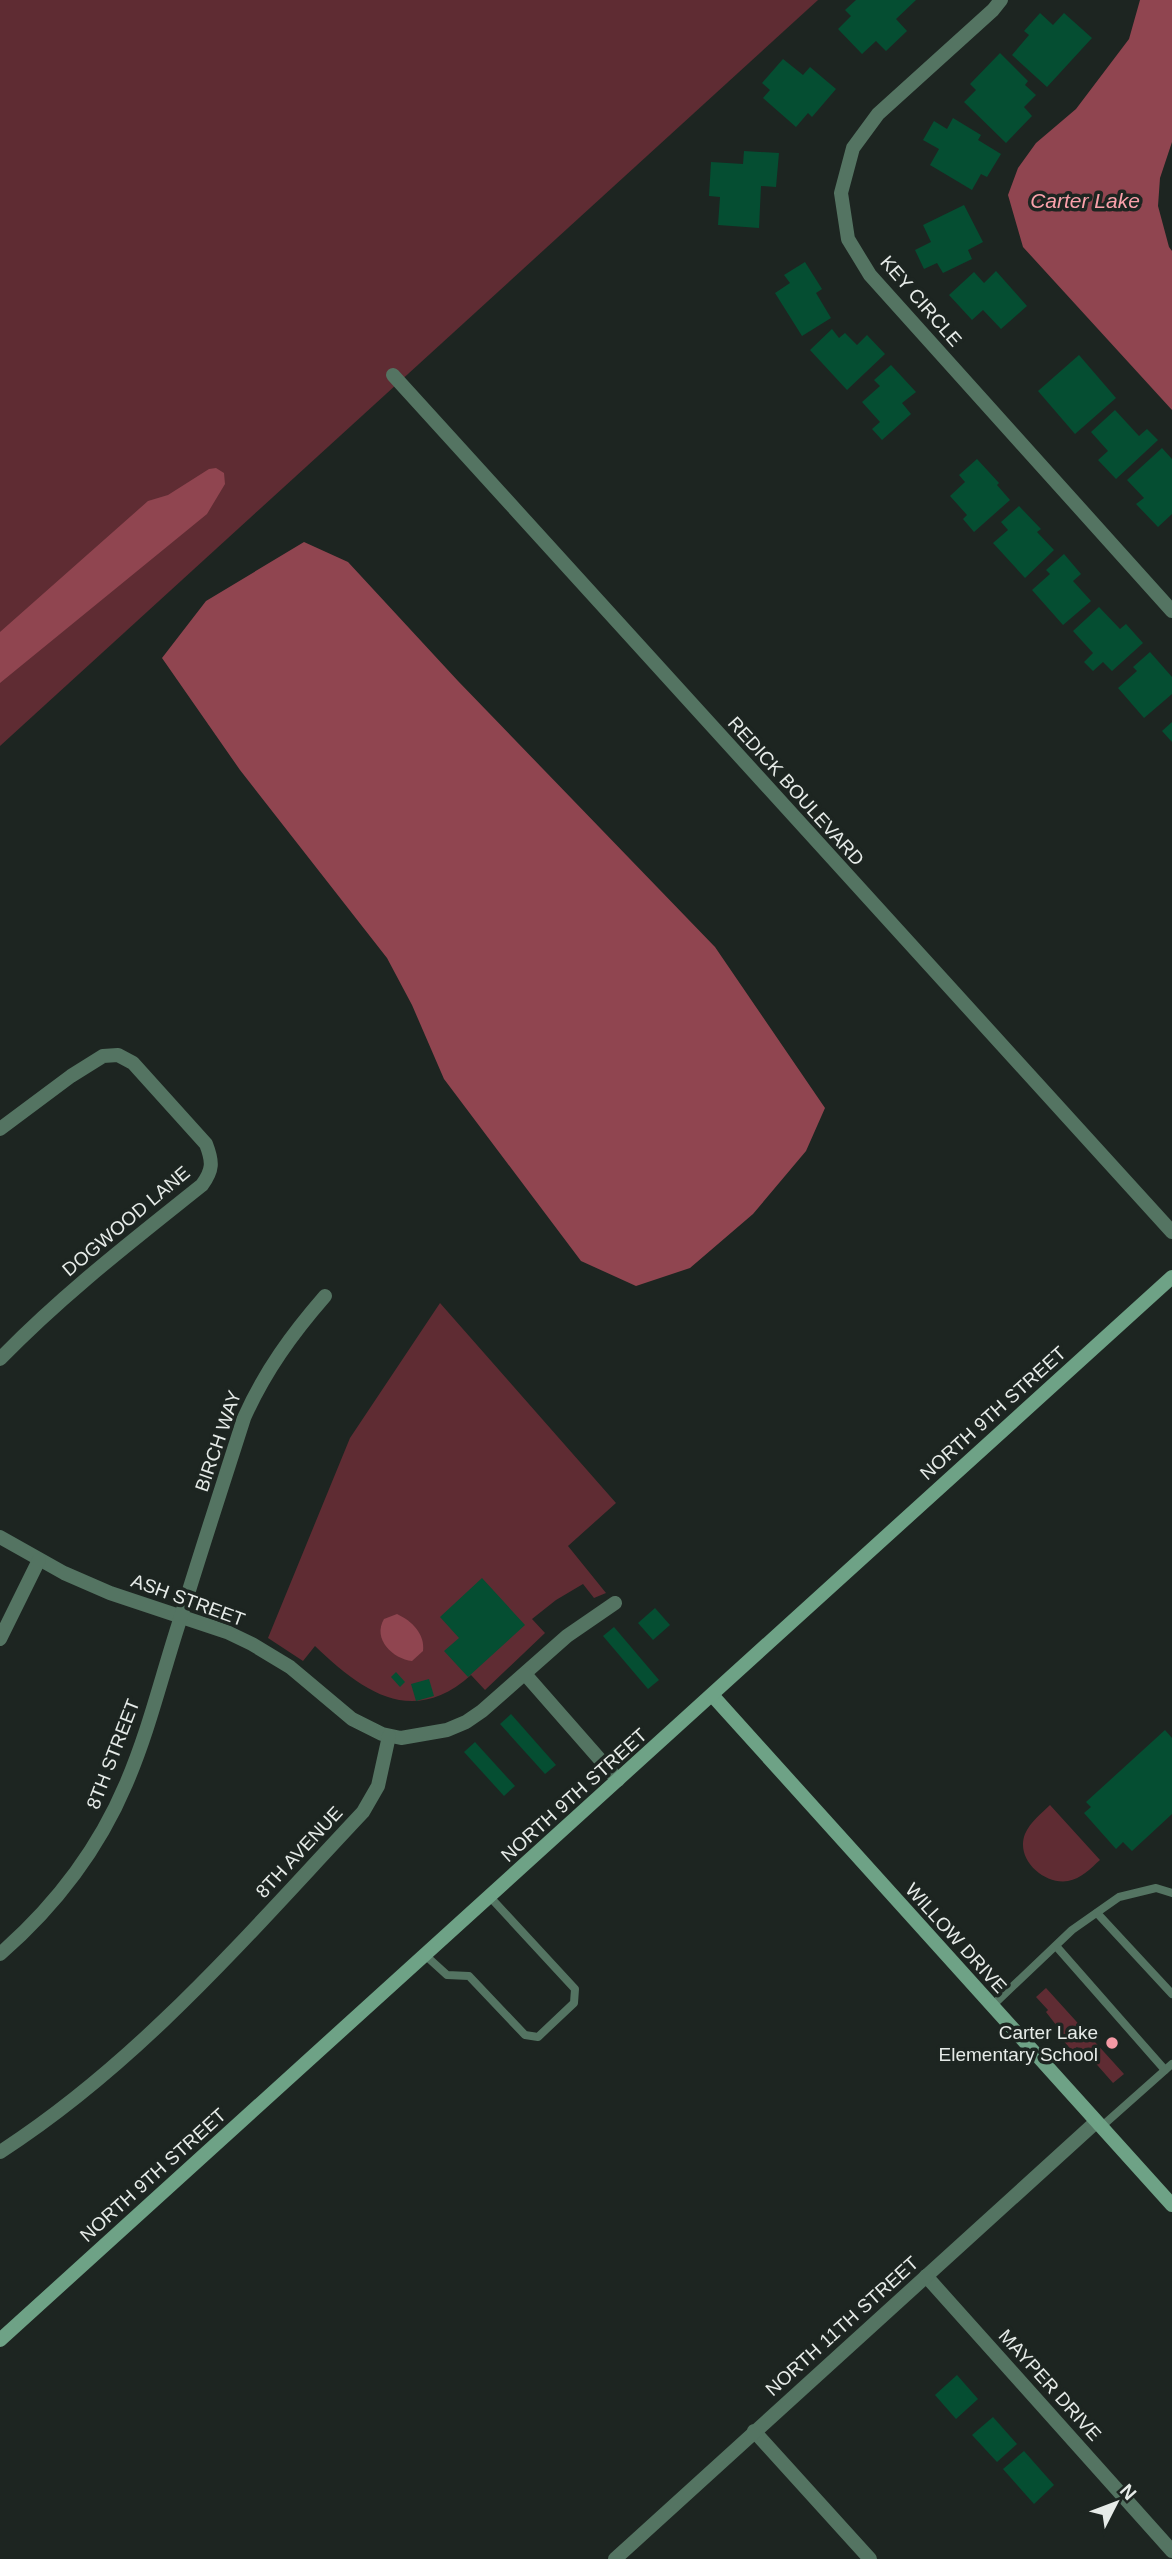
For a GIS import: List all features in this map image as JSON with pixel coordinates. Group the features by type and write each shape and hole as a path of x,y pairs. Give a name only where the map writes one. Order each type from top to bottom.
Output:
{"street":[{"name":"KEY CIRCLE","path":"1001,0 878,114 853,148 841,193 848,239 870,275 1172,611"},
{"name":"REDICK BOULEVARD","path":"393,375 1172,1232"},
{"name":"DOGWOOD LANE","path":"0,1129 71,1076 103,1056 118,1055 133,1063 206,1144 213,1160 211,1173 202,1185 94,1271 0,1359"},
{"name":"NORTH 9TH STREET","path":"0,2340 1169,1284"},
{"name":"BIRCH WAY","path":"181,1617 252,1399 280,1350 325,1296"},
{"name":"ASH STREET","path":"0,1537 64,1573 110,1593 227,1632 252,1644 290,1667 352,1719 389,1735"},
{"path":"0,1639 40,1560"},
{"path":"389,1735 401,1738 424,1736 466,1722 567,1636 615,1603"},
{"name":"8TH STREET","path":"0,1954 58,1895 96,1842 111,1815 139,1751 181,1617"},
{"path":"525,1674 618,1780"},
{"name":"WILLOW DRIVE","path":"712,1695 1172,2205"},
{"name":"8TH AVENUE","path":"0,2152 92,2085 150,2036 363,1812 378,1786 389,1735"},
{"name":"NORTH 11TH STREET","path":"615,2559 926,2276 1098,2124"},
{"name":"MAYPER DRIVE","path":"926,2276 1172,2550"},
{"path":"754,2431 870,2559"}],"lane":[{"path":"992,2006 1072,1930 1119,1897 1156,1888 1172,1893"},
{"path":"425,1955 447,1975 469,1976 525,2035 538,2037 575,2003 575,1989 490,1896"},
{"path":"1097,1913 1172,1994"},
{"path":"1056,1946 1169,2067 1098,2124"}],"shaded area":[{"path":"0,0 818,0 0,746"},
{"path":"440,1303 616,1503 568,1546 606,1593 594,1598 583,1584 532,1619 545,1633 485,1690 471,1675 449,1691 428,1699 408,1701 369,1689 315,1646 303,1661 268,1638 350,1438"},
{"path":"1050,1805 1100,1860 1086,1873 1073,1880 1059,1881 1041,1874 1028,1861 1024,1852 1023,1843 1027,1830"},
{"path":"1046,1988 1124,2074 1113,2083 1091,2058 1088,2060 1077,2047 1072,2051 1057,2033 1060,2030 1036,1997"}],"water":[{"name":"Carter Lake","path":"1140,0 1172,0 1172,142 1160,178 1158,206 1172,251 1172,410 1023,247 1008,195 1018,168 1036,143 1076,109 1129,39"},
{"path":"216,468 224,473 225,484 207,514 0,683 0,632 148,501 168,495 209,469"},
{"path":"304,542 348,562 458,681 715,947 825,1108 806,1151 753,1214 690,1268 636,1286 581,1261 444,1079 412,1005 387,958 240,770 162,658 206,601"},
{"path":"397,1614 412,1624 422,1639 423,1651 412,1661 392,1652 383,1641 381,1626 384,1619"}],"building":[{"path":"856,0 916,0 896,19 907,31 886,51 876,41 862,54 838,29 851,16 845,10"},
{"path":"1040,13 1053,25 1064,13 1092,38 1047,87 1012,55 1029,35 1024,31"},
{"path":"1000,53 1028,81 1025,85 1036,95 1024,107 1032,116 1006,143 964,102 976,90 970,84"},
{"path":"783,59 803,75 810,67 836,89 812,117 808,113 796,127 763,98 770,90 762,83"},
{"path":"953,118 981,135 978,140 1001,154 987,177 981,174 972,190 930,165 939,149 923,140 934,121 947,129"},
{"path":"744,151 779,153 776,187 761,186 759,228 718,225 720,197 709,196 711,162 743,164"},
{"path":"964,205 983,242 968,250 972,259 943,273 937,263 924,269 915,250 931,242 923,225"},
{"path":"805,262 822,289 816,293 831,318 802,336 775,293 790,283 784,275"},
{"path":"996,271 1027,306 1001,329 983,310 972,320 949,295 974,272 984,283"},
{"path":"832,329 839,338 845,333 857,345 867,335 885,354 847,390 810,350"},
{"path":"1079,355 1116,398 1075,434 1038,391"},
{"path":"891,365 916,392 902,403 911,414 882,440 872,429 880,422 862,402 880,386 874,380"},
{"path":"1115,410 1139,436 1147,429 1158,440 1116,479 1098,460 1108,451 1091,432"},
{"path":"1162,448 1172,459 1172,514 1158,527 1136,504 1144,498 1127,480"},
{"path":"977,459 1010,500 974,532 963,519 967,515 950,496 965,482 959,475"},
{"path":"1019,506 1041,529 1037,532 1054,550 1025,578 993,543 1008,530 1001,522"},
{"path":"1064,554 1081,574 1073,581 1091,601 1063,625 1032,590 1050,574 1046,570"},
{"path":"1099,607 1120,629 1126,624 1143,643 1112,671 1103,662 1093,671 1084,662 1093,653 1073,631"},
{"path":"1150,652 1172,677 1172,694 1144,718 1118,688 1137,671 1133,667"},
{"path":"1172,722 1172,742 1162,731"},
{"path":"482,1578 525,1625 468,1677 444,1651 459,1638 440,1617"},
{"path":"655,1608 670,1625 653,1640 638,1623"},
{"path":"614,1627 659,1680 648,1689 603,1636"},
{"path":"396,1672 405,1682 400,1687 391,1677"},
{"path":"429,1679 434,1696 416,1701 411,1684"},
{"path":"511,1714 556,1765 545,1774 500,1724"},
{"path":"1165,1730 1172,1738 1172,1814 1132,1851 1123,1842 1116,1849 1084,1813 1091,1807 1086,1802"},
{"path":"475,1742 515,1786 504,1796 464,1752"},
{"path":"957,2375 978,2399 956,2419 935,2395"},
{"path":"993,2417 1017,2444 997,2462 972,2435"},
{"path":"1024,2451 1054,2485 1034,2504 1003,2469"}],"place":[{"name":"Carter Lake Elementary School","path":"1112,2043"}]}
